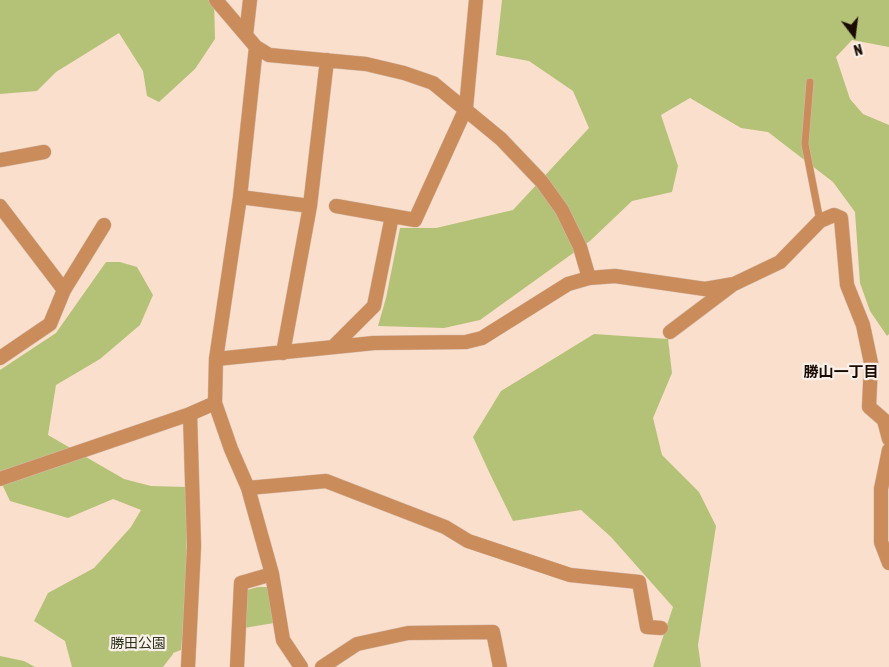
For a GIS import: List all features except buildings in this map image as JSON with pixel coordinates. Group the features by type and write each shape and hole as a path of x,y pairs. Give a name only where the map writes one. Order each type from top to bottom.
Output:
{"street":[{"path":"216,0 256,47 269,55 366,64 404,72 433,83 466,108 501,139 542,182 562,210 580,247 589,278"},
{"path":"246,35 250,0"},
{"path":"336,206 415,220 466,108 476,0"},
{"path":"256,47 240,197 216,359 215,403 231,449 248,488 272,574 283,640 300,667"},
{"path":"284,353 310,206 327,60"},
{"path":"0,160 44,152"},
{"path":"240,197 310,206"},
{"path":"0,206 64,290"},
{"path":"670,332 734,284 780,262 820,221 834,215 841,218 847,285 863,325 872,363 869,407 884,420 889,438"},
{"path":"333,348 374,306 392,216"},
{"path":"2,354 50,324 64,290 104,225"},
{"path":"216,359 374,343 466,342 482,338 568,284 589,278 615,276 704,289 734,284"},
{"path":"0,479 190,414 215,403"},
{"path":"188,667 194,546 190,414"},
{"path":"889,450 882,489 881,542 889,564"},
{"path":"248,488 326,481 445,527 468,541 570,575 639,582 647,626 661,628"},
{"path":"237,667 241,583 272,574"},
{"path":"322,667 357,644 408,633 493,632 500,667"}],"lane":[{"path":"810,82 805,144 820,221"}],"green space":[{"path":"0,0 214,0 215,39 195,69 159,102 147,96 143,71 119,33 56,72 37,91 0,94"},
{"path":"502,0 889,0 889,47 852,40 836,57 850,99 863,114 889,125 889,334 887,336 870,311 860,283 855,212 833,182 768,132 741,128 690,98 661,115 678,166 672,192 632,201 590,241 480,320 444,328 378,326 386,298 400,228 436,228 513,210 589,128 573,91 529,61 496,55"},
{"name":"勝田公園","path":"106,262 120,262 137,267 153,295 140,325 100,359 56,385 48,435 124,479 151,486 186,487 187,581 181,650 173,653 163,667 72,667 65,641 34,621 48,593 94,568 131,527 141,510 113,499 68,518 10,501 0,480 0,370 56,333"},
{"path":"594,334 668,339 672,373 653,418 662,455 699,492 716,526 698,645 701,667 653,667 673,607 611,537 581,510 513,521 473,437 501,391"},
{"path":"269,587 274,623 244,628 247,590"},
{"path":"0,656 24,661 35,667 0,667"}],"district":[{"name":"勝山一丁目","path":"841,372"}]}
